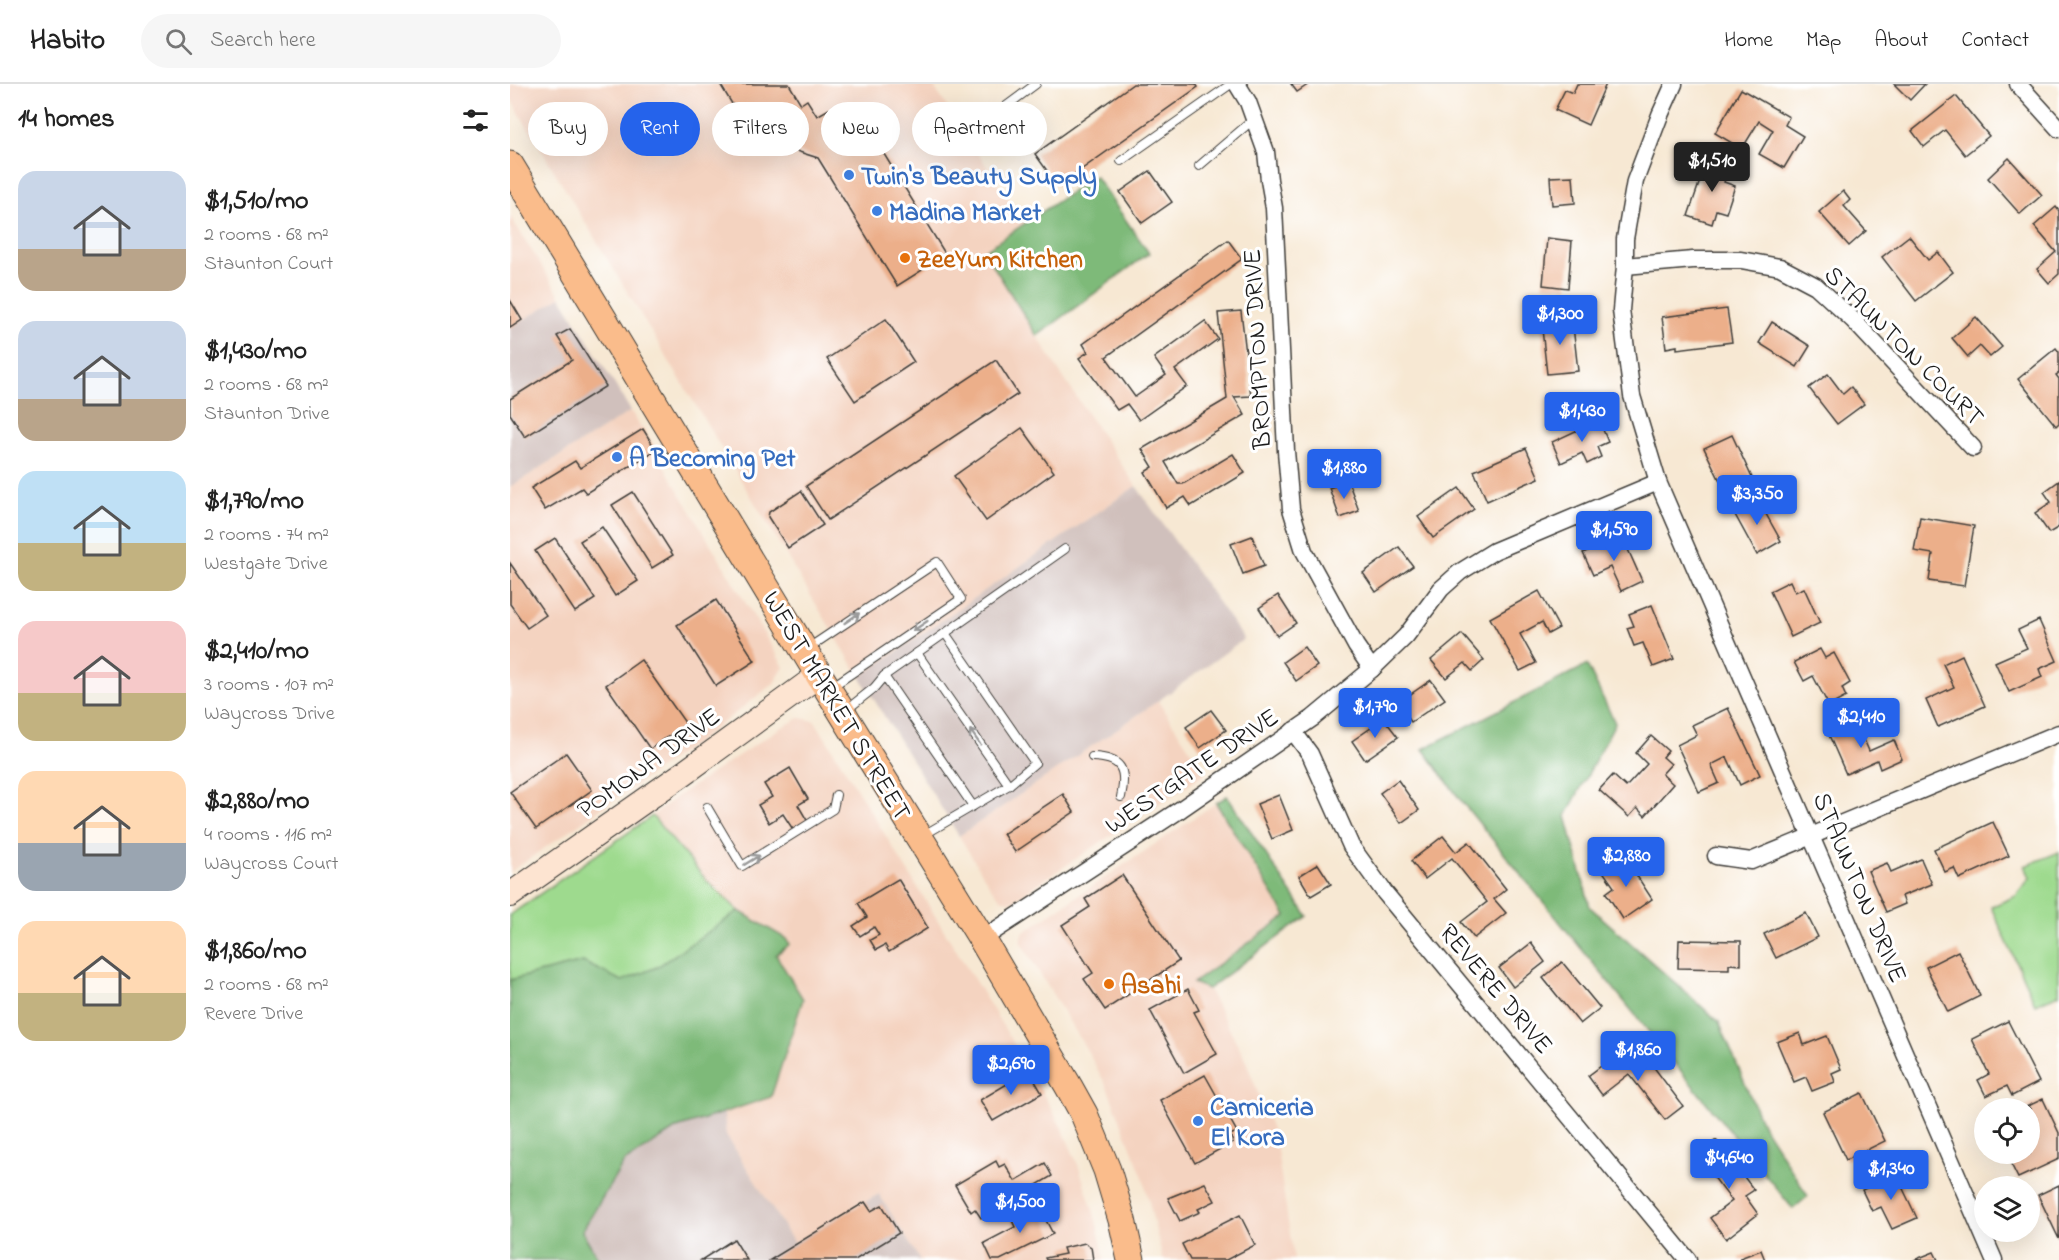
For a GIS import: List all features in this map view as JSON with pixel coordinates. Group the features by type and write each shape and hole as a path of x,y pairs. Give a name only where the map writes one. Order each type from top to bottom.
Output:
{"main road":[{"name":"WEST MARKET STREET","path":"510,165 804,651 982,939 1084,1114 1110,1179 1131,1260"}],"street":[{"name":"BROMPTON DRIVE","path":"1237,84 1248,102 1266,152 1274,208 1286,455 1291,509 1304,551 1356,646 1372,669"},
{"name":"STAUNTON DRIVE","path":"1674,84 1635,182 1624,239 1625,266 1621,310 1632,396 1658,482 1994,1260"},
{"path":"2018,84 2059,129"},
{"name":"STAUNTON COURT","path":"1625,266 1693,260 1741,260 1780,267 1816,286 1853,320 1973,448"},
{"name":"WESTGATE DRIVE","path":"982,939 1313,718 1372,669 1406,636 1442,589 1460,572 1494,551 1658,482"},
{"name":"POMONA DRIVE","path":"510,894 684,772 823,682"},
{"name":"REVERE DRIVE","path":"1293,730 1310,754 1351,846 1373,877 1688,1260"},
{"path":"1716,856 1751,861 2059,733"}],"lane":[{"path":"1012,102 1036,84"},
{"path":"1121,161 1231,84"},
{"path":"1199,166 1254,119"},
{"path":"842,713 874,688 884,676 1065,549"},
{"path":"804,651 937,562 961,599 823,682"},
{"path":"919,838 1009,786 1035,763 945,633"},
{"path":"917,653 1009,786"},
{"path":"884,676 973,806"},
{"path":"1092,757 1106,758 1115,761 1120,766 1124,783 1120,797"},
{"path":"707,807 742,866 833,809 836,795"}],"shaded area":[{"path":"510,84 932,84 944,102 912,102 912,156 980,156 1025,224 984,251 1059,371 1136,486 860,677 545,156 608,156 608,102 528,102 528,128 510,98"},
{"path":"510,216 561,297 510,328"},
{"path":"561,297 631,411 510,487 510,328"},
{"path":"631,411 784,667 774,683 703,738 510,872 510,487"},
{"path":"1136,486 1244,639 1158,701 959,836 860,677"},
{"path":"1158,701 1205,773 1011,902 1001,899 990,886 959,836"},
{"path":"800,718 815,721 1030,1070 1063,1130 1078,1165 1095,1216 1105,1260 920,1260 879,1194 794,1244 726,1135 724,1113 771,1097 775,955 790,945 785,938 739,911 708,882 652,816 675,798 780,728"},
{"path":"1216,803 1287,916 1193,983 1208,989 1244,1056 1275,1137 1294,1260 1163,1260 1143,1177 1107,1087 1020,941 1024,932"},
{"path":"724,1113 726,1135 794,1243 879,1194 920,1260 599,1260 582,1231 624,1162 677,1128"}],"green space":[{"path":"1095,176 1149,253 1037,336 984,251"},
{"path":"1587,665 1615,723 1566,816 1590,907 1719,1022 1762,1124 1808,1196 1793,1209 1462,802 1423,749"},
{"path":"1227,796 1307,916 1208,989 1193,983 1286,916 1216,803"},
{"path":"652,816 708,882 739,911 657,967 622,982 583,962 510,980 510,915"},
{"path":"2059,852 2059,994 2035,1004 1991,907 2016,896 2030,878 2025,866"},
{"path":"739,911 785,938 790,944 776,955 803,999 771,1097 677,1128 624,1162 582,1231 599,1260 510,1260 510,980 583,962 622,981 657,967"}],"building":[{"path":"720,84 789,84 800,102 731,102"},
{"path":"1133,84 1196,84 1198,87 1058,186 1036,156 1047,156 1047,145"},
{"path":"1291,84 1309,84 1297,92"},
{"path":"1577,84 1606,84 1588,125 1555,110 1565,90 1573,93"},
{"path":"1894,84 1925,84 1910,100"},
{"path":"1741,89 1789,117 1785,125 1803,136 1784,168 1759,154 1773,130 1759,121 1742,149 1715,133"},
{"path":"1956,96 1989,136 1965,155 1945,130 1924,147 1912,131"},
{"path":"809,103 817,116 821,114 821,156 885,156 946,255 897,286 818,158 809,155"},
{"path":"2009,158 2042,195 2020,214 1988,178"},
{"path":"1707,160 1729,167 1724,182 1735,186 1726,213 1716,210 1712,224 1688,216"},
{"path":"1150,171 1172,202 1142,223 1120,192"},
{"path":"1573,176 1575,203 1552,205 1550,177"},
{"path":"1843,191 1850,200 1844,206 1866,231 1849,246 1819,212"},
{"path":"2056,207 2059,211 2059,274 2049,283 2037,269 2056,252 2034,226"},
{"path":"1909,236 1928,260 1938,252 1953,272 1916,301 1882,257"},
{"path":"1547,238 1572,241 1568,288 1543,285"},
{"path":"1228,240 1242,259 1106,357 1135,397 1166,375 1154,358 1205,321 1218,339 1175,370 1187,386 1139,420 1127,404 1117,410 1079,358 1088,352 1083,344"},
{"path":"510,300 522,320 510,328"},
{"path":"1727,309 1732,342 1677,349 1677,346 1666,348 1662,317"},
{"path":"1241,311 1251,396 1234,397 1245,415 1165,462 1178,484 1183,484 1233,454 1245,473 1191,506 1185,497 1166,508 1145,472 1153,467 1142,449 1227,399 1218,313"},
{"path":"1572,317 1578,371 1547,374 1541,320"},
{"path":"1976,317 2002,347 1990,357 1980,346 1968,357 1952,338"},
{"path":"886,319 914,362 855,401 827,359"},
{"path":"1772,322 1810,346 1797,367 1759,343"},
{"path":"570,329 606,386 525,437 510,414 510,399 572,360 557,336"},
{"path":"2056,348 2059,352 2059,373 2056,375 2059,379 2059,423 2056,426 2018,379"},
{"path":"996,360 1018,394 828,520 806,486"},
{"path":"1828,374 1843,394 1851,387 1864,404 1837,424 1809,388"},
{"path":"1599,420 1608,442 1597,447 1601,457 1587,464 1582,453 1561,463 1552,442"},
{"path":"1022,428 1054,472 986,521 954,476"},
{"path":"643,429 656,450 586,493 582,488 545,510 531,488 575,461 580,468"},
{"path":"1732,435 1753,480 1726,493 1704,448"},
{"path":"1526,448 1539,478 1487,501 1474,471"},
{"path":"1348,481 1359,511 1340,518 1329,488"},
{"path":"2059,481 2059,527 2049,533 2035,513 2051,502 2044,492"},
{"path":"1459,488 1474,509 1433,538 1418,517"},
{"path":"801,491 823,525 788,548 768,517 769,512"},
{"path":"633,492 673,555 652,568 612,505"},
{"path":"1757,498 1781,541 1757,555 1733,511"},
{"path":"1920,517 1974,526 1964,586 1929,581 1933,554 1914,551"},
{"path":"602,527 638,581 615,596 580,541"},
{"path":"1252,536 1264,566 1243,574 1231,544"},
{"path":"1622,536 1642,581 1621,591 1610,567 1593,575 1583,553"},
{"path":"555,538 595,599 575,612 535,551"},
{"path":"1399,547 1413,566 1376,592 1363,573"},
{"path":"510,563 546,615 527,628 510,604"},
{"path":"1790,581 1795,592 1804,588 1820,623 1791,637 1770,591"},
{"path":"1539,591 1559,628 1548,634 1542,622 1520,634 1536,663 1520,671 1490,618"},
{"path":"1278,595 1296,623 1277,636 1259,608"},
{"path":"716,600 755,661 716,686 677,625"},
{"path":"1652,605 1674,659 1653,667 1643,643 1634,646 1627,628 1634,626 1629,614"},
{"path":"2039,620 2057,661 2039,669 2042,677 2009,692 1995,662 2027,648 2018,630"},
{"path":"1462,634 1484,660 1472,671 1465,663 1446,678 1431,660"},
{"path":"1304,647 1317,666 1296,681 1283,662"},
{"path":"1820,649 1825,658 1834,653 1850,683 1842,688 1846,697 1829,706 1813,676 1804,681 1794,662"},
{"path":"1962,655 1985,706 1938,727 1926,700 1954,687 1943,664"},
{"path":"641,660 686,724 650,749 606,685"},
{"path":"1431,680 1445,699 1411,722 1398,703"},
{"path":"1728,708 1760,775 1740,785 1727,757 1711,765 1719,783 1699,792 1677,745 1697,735 1692,725"},
{"path":"1211,710 1226,730 1200,748 1186,727"},
{"path":"1384,719 1398,737 1365,760 1352,741"},
{"path":"1856,721 1869,751 1894,740 1902,759 1880,769 1877,760 1846,774 1828,733"},
{"path":"1651,736 1668,751 1663,757 1671,764 1662,774 1673,784 1645,816 1637,808 1629,817 1599,790 1613,775 1626,787 1647,764 1636,753"},
{"path":"566,753 592,790 536,829 510,792"},
{"path":"790,768 808,799 798,805 808,822 794,831 783,814 769,823 758,805 772,797 764,784"},
{"path":"1398,780 1419,810 1401,823 1380,793"},
{"path":"1063,794 1074,812 1015,852 1003,834"},
{"path":"1279,795 1293,830 1272,839 1257,804"},
{"path":"1993,822 2009,856 1959,879 1954,868 1945,872 1934,849"},
{"path":"1443,836 1456,852 1469,842 1506,889 1494,899 1506,913 1474,938 1461,922 1487,902 1452,858 1425,879 1411,861"},
{"path":"1624,856 1652,899 1623,919 1606,893 1614,887 1602,870"},
{"path":"1921,859 1932,884 1902,896 1905,904 1886,912 1868,871 1887,863 1891,872"},
{"path":"1318,864 1331,884 1311,896 1299,876"},
{"path":"1122,875 1179,961 1105,1010 1084,979 1093,973 1062,925 1090,907 1085,899"},
{"path":"898,879 928,928 889,952 885,945 876,950 870,940 879,935 874,927 860,936 853,926 867,917 858,903"},
{"path":"1806,913 1818,937 1776,958 1764,934"},
{"path":"1679,940 1741,941 1741,965 1729,964 1729,969 1678,968"},
{"path":"1531,943 1545,962 1513,987 1499,968"},
{"path":"1958,951 1980,996 1948,1012 1926,967"},
{"path":"1562,962 1600,1008 1580,1024 1543,978"},
{"path":"1188,989 1199,1010 1194,1012 1217,1054 1184,1073 1150,1010"},
{"path":"2008,1021 2039,1082 2012,1096 2007,1086 1986,1096 1978,1080 1989,1074 1972,1039"},
{"path":"1800,1033 1804,1045 1827,1036 1841,1069 1832,1073 1835,1082 1812,1091 1806,1077 1794,1082 1777,1042"},
{"path":"1621,1051 1634,1068 1647,1058 1683,1106 1665,1120 1629,1074 1602,1095 1588,1076"},
{"path":"1029,1071 1042,1093 993,1121 980,1100"},
{"path":"1205,1075 1237,1132 1230,1135 1233,1142 1195,1163 1160,1100"},
{"path":"1862,1093 1885,1141 1846,1160 1823,1112"},
{"path":"2043,1099 2059,1133 2059,1159 2022,1176 2017,1176 2011,1164 2040,1164 2040,1100"},
{"path":"1716,1140 1754,1190 1745,1196 1758,1214 1726,1239 1710,1218 1732,1201 1697,1155"},
{"path":"996,1161 999,1167 1005,1164 1015,1181 1045,1163 1052,1176 981,1218 975,1209 971,1212 955,1185"},
{"path":"1896,1174 1917,1218 1892,1229 1881,1207 1872,1211 1862,1190"},
{"path":"1205,1183 1215,1201 1198,1209 1200,1212 1180,1221 1168,1198"},
{"path":"2059,1185 2059,1239 2040,1199 2040,1194"},
{"path":"865,1202 871,1211 882,1205 899,1233 855,1260 770,1260"},
{"path":"1037,1203 1053,1234 1000,1260 992,1260 984,1243 1015,1227 1010,1216"},
{"path":"1240,1215 1255,1245 1226,1260 1190,1260 1182,1244"},
{"path":"734,1239 747,1260 701,1260"},
{"path":"1085,1243 1091,1247 1093,1260 1046,1260 1045,1258 1065,1254 1063,1248"},
{"path":"1761,1250 1765,1260 1740,1260 1740,1258"},
{"path":"1934,1252 1938,1260 1914,1260"}],"place":[{"name":"Twin's Beauty Supply","path":"849,175"},
{"name":"Madina Market","path":"877,211"},
{"name":"ZeeYum Kitchen","path":"905,258"},
{"name":"A Becoming Pet","path":"617,457"},
{"name":"Asahi","path":"1109,984"},
{"name":"Carniceria El Kora","path":"1198,1121"}]}
